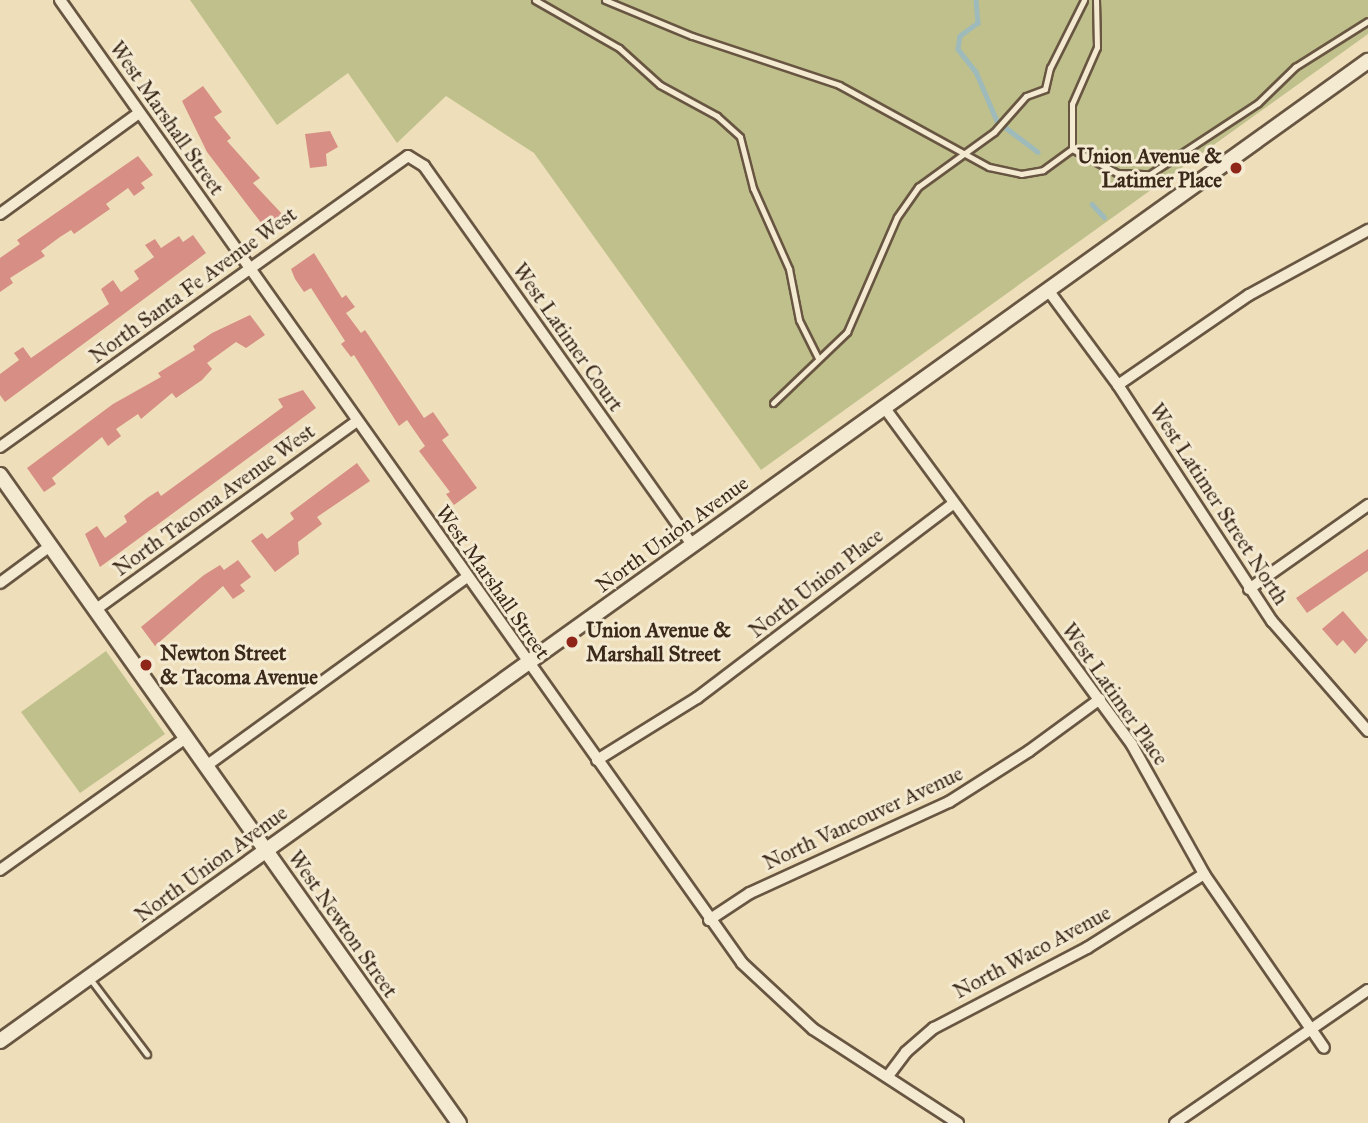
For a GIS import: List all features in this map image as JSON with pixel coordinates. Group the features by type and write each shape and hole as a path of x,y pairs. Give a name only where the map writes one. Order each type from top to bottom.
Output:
{"street":[{"name":"West Marshall Street","path":"60,0 709,920 755,978 788,1009 958,1123"},
{"name":"North Union Avenue","path":"0,1041 1368,61"},
{"path":"0,214 139,113"},
{"name":"North Santa Fe Avenue West","path":"0,447 408,156"},
{"name":"West Latimer Court","path":"408,156 424,166 692,545"},
{"path":"1118,385 1249,295 1368,230"},
{"name":"West Latimer Street North","path":"1048,290 1118,385 1250,589 1296,652 1368,731"},
{"name":"West Latimer Place","path":"884,407 1132,744 1204,874 1324,1048"},
{"name":"North Tacoma Avenue West","path":"95,610 356,422"},
{"name":"West Newton Street","path":"0,475 458,1123"},
{"name":"North Union Place","path":"597,760 706,691 953,504"},
{"path":"1250,589 1368,505"},
{"path":"0,583 50,547"},
{"path":"206,766 467,577"},
{"name":"North Vancouver Avenue","path":"709,920 750,893 949,802 1029,751 1100,699"},
{"path":"0,870 186,738"},
{"name":"North Waco Avenue","path":"888,1076 906,1052 934,1028 1087,948 1204,874"},
{"path":"1175,1123 1368,990"}],"lane":[{"path":"535,0 620,48 660,85 717,116 740,136 753,188 789,269 799,320 818,358"},
{"path":"605,0 692,36 839,85 989,167 1021,174 1043,170 1072,149"},
{"path":"773,404 818,358 835,346 852,324 902,208 928,179 994,132 1026,96 1045,89 1049,68 1084,0"},
{"path":"1072,149 1072,104 1097,47 1096,0"},
{"path":"1072,149 1117,173 1150,174 1258,103 1295,67 1368,21"},
{"path":"89,977 147,1054"}],"green space":[{"path":"190,0 1368,0 1368,34 761,470 534,153 446,96 397,143 348,73 277,125"},
{"path":"106,651 165,734 80,793 21,712"}],"building":[{"path":"203,86 222,112 214,117 231,138 227,141 260,178 253,183 283,215 265,228 207,152 182,101"},
{"path":"330,131 338,147 326,154 327,166 310,168 305,134"},
{"path":"138,156 153,175 141,183 145,188 134,196 128,188 106,204 110,209 74,234 71,230 41,251 45,256 10,278 13,283 0,292 0,258 20,244 17,240"},
{"path":"193,235 206,253 5,402 0,395 0,374 19,360 14,353 23,347 31,358 109,304 101,289 113,280 121,292 139,279 134,271 154,257 145,245 155,239 161,248 179,236 183,242"},
{"path":"314,253 342,298 346,295 355,307 346,313 361,333 365,330 424,418 433,412 449,435 442,440 477,488 454,505 446,494 450,492 419,451 425,446 407,420 399,426 354,355 351,357 341,344 345,341 311,288 304,292 295,279 291,269"},
{"path":"250,315 265,335 246,348 236,342 207,363 212,369 202,380 176,398 172,393 141,419 138,414 116,429 121,436 108,446 102,437 52,478 56,484 44,492 27,468 113,404 161,377 158,373 195,350 193,346 212,333"},
{"path":"303,390 316,408 100,567 85,534 97,526 105,538 127,522 124,516 147,498 158,491 161,496 283,407 278,399"},
{"path":"357,463 370,481 317,517 322,524 298,542 299,554 275,572 251,541 262,533 267,539 294,519 290,513"},
{"path":"1368,549 1368,571 1307,613 1296,598"},
{"path":"238,560 251,577 240,585 245,591 233,599 223,586 155,646 141,627 204,575 220,565 224,570"},
{"path":"1343,611 1368,640 1355,654 1343,640 1337,646 1322,629"}],"waterway":[{"path":"976,0 978,23 960,36 958,49 976,72 997,121 1038,152"},
{"path":"1092,204 1104,217"}],"place":[{"name":"Union Avenue & Latimer Place","path":"1236,168"},
{"name":"Union Avenue & Marshall Street","path":"572,642"},
{"name":"Newton Street & Tacoma Avenue","path":"146,665"}]}
